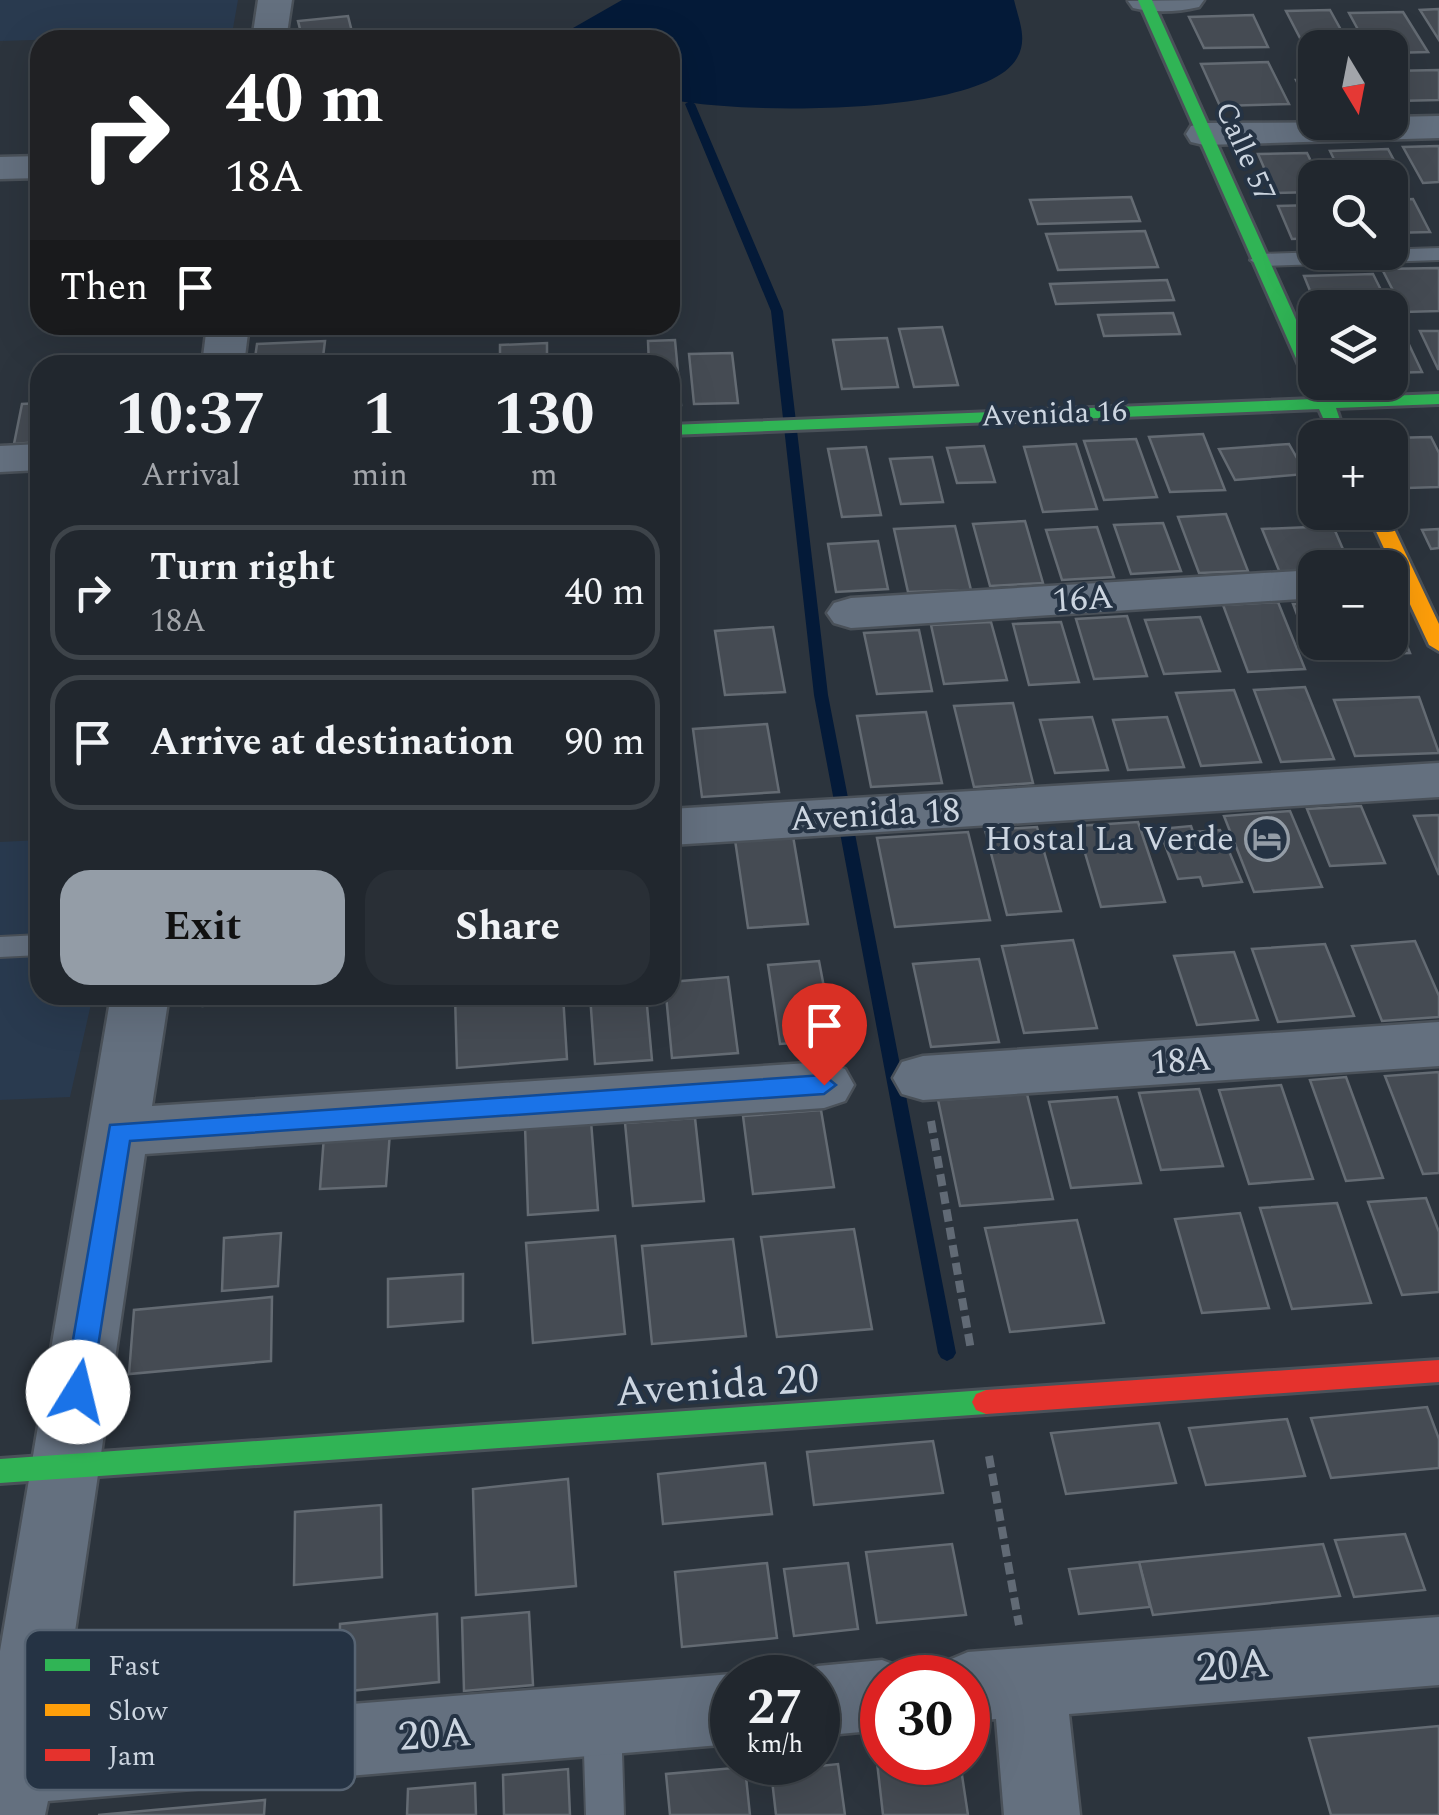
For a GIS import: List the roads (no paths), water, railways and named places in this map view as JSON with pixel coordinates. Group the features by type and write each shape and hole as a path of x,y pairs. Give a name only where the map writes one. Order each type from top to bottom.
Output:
{"street":[{"path":"270,30 275,0"},
{"path":"1145,1 1187,0"},
{"name":"Calle 57","path":"1145,1 1332,420"},
{"path":"1204,134 1439,127"},
{"path":"0,168 30,167"},
{"name":"Avenida 16","path":"680,430 1439,399"},
{"path":"0,459 30,458"},
{"name":"16A","path":"851,614 1298,585"},
{"path":"1408,595 1439,644"},
{"name":"Avenida 18","path":"680,826 1439,780"},
{"path":"39,1630 138,1005"},
{"name":"18A","path":"924,1078 1439,1044"},
{"path":"119,1132 824,1085"},
{"name":"Avenida 20","path":"0,1471 1439,1371"},
{"name":"20A","path":"998,1684 1439,1651"},
{"path":"998,1684 1042,1815"},
{"name":"20A","path":"355,1751 710,1711"},
{"path":"12,1791 25,1713"}],"lane":[{"path":"1260,260 1439,254"},
{"path":"0,947 30,946"},
{"path":"602,1722 604,1815"}],"waterway":[{"path":"690,104 777,311 821,695 947,1353"}],"place":[{"name":"Hostal La Verde","path":"1267,839"}]}
